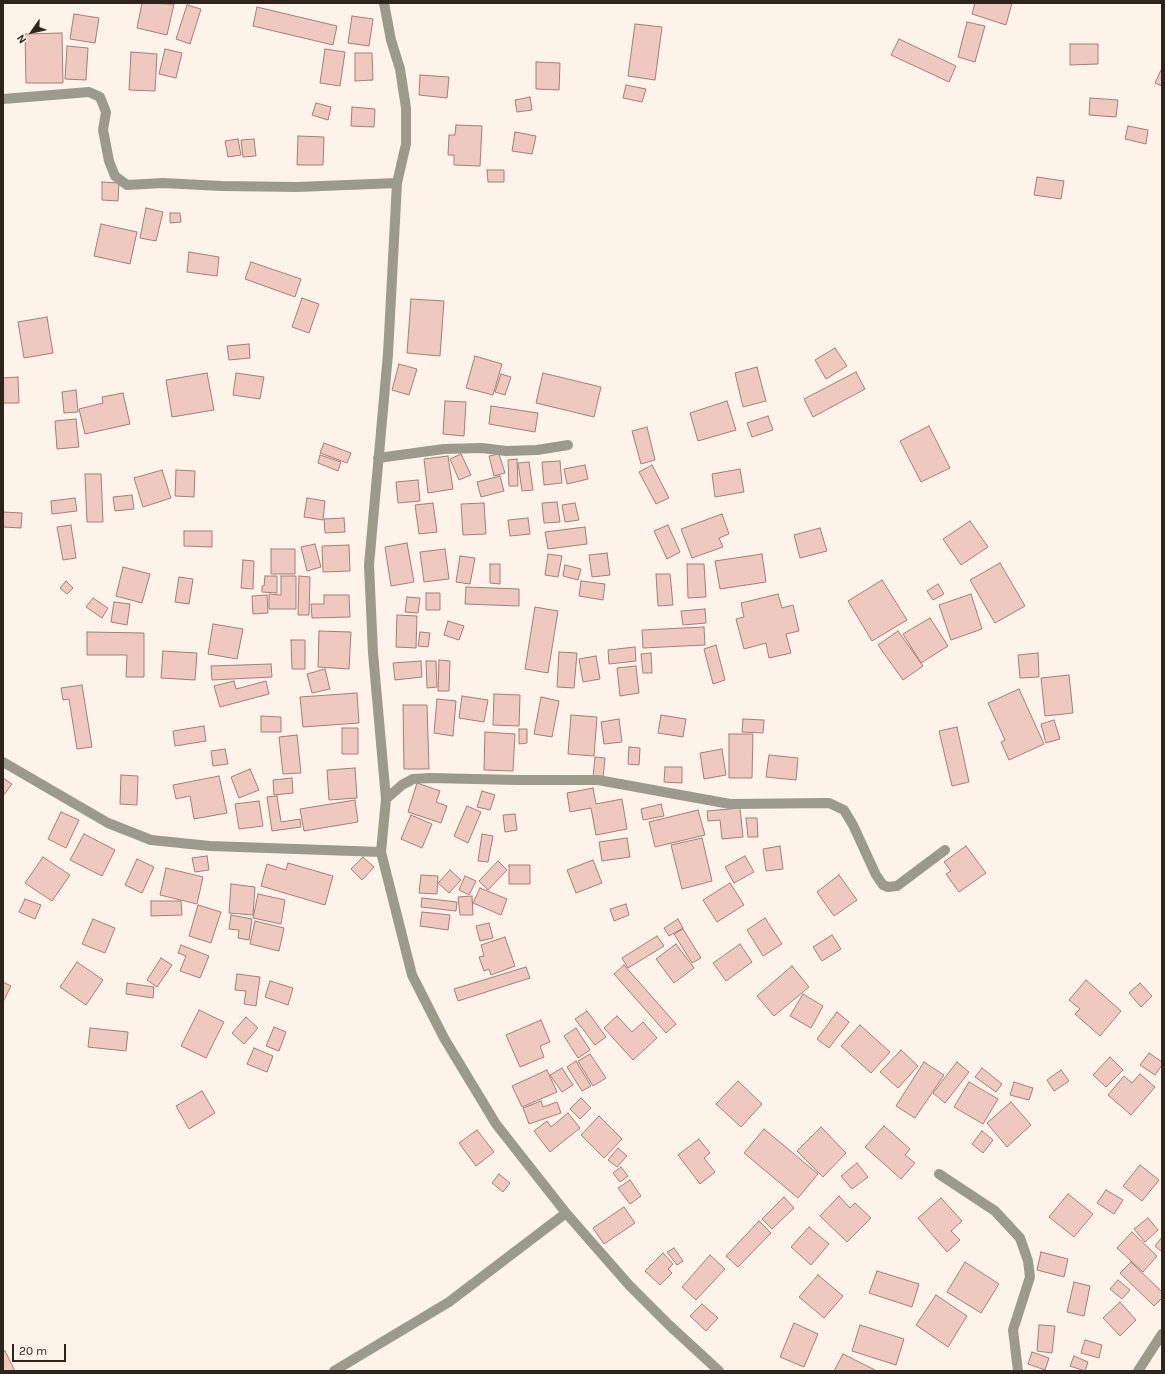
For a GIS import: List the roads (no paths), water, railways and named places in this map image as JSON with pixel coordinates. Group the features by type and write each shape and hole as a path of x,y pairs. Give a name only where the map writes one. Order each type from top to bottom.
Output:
{"street":[{"path":"384,3 391,40 400,69 406,108 406,144 397,183 388,354 369,565 373,653 386,799 381,852 412,975 444,1038 496,1124 566,1213 629,1285 668,1325 719,1371"},
{"path":"3,99 89,92 100,97 106,112 103,130 109,161 115,176 127,185 163,183 221,186 297,186 397,183"},
{"path":"378,458 444,449 482,448 506,451 537,450 568,445"},
{"path":"3,762 108,823 151,840 210,846 381,852"},
{"path":"386,799 402,785 413,779 430,778 598,780 730,804 829,803 844,810 853,825 876,875 883,884 888,887 897,886 945,850"},
{"path":"939,1174 995,1211 1020,1238 1028,1261 1030,1277 1013,1330 1018,1371"},
{"path":"334,1371 449,1302 566,1213"},
{"path":"1138,1371 1162,1334"}]}
